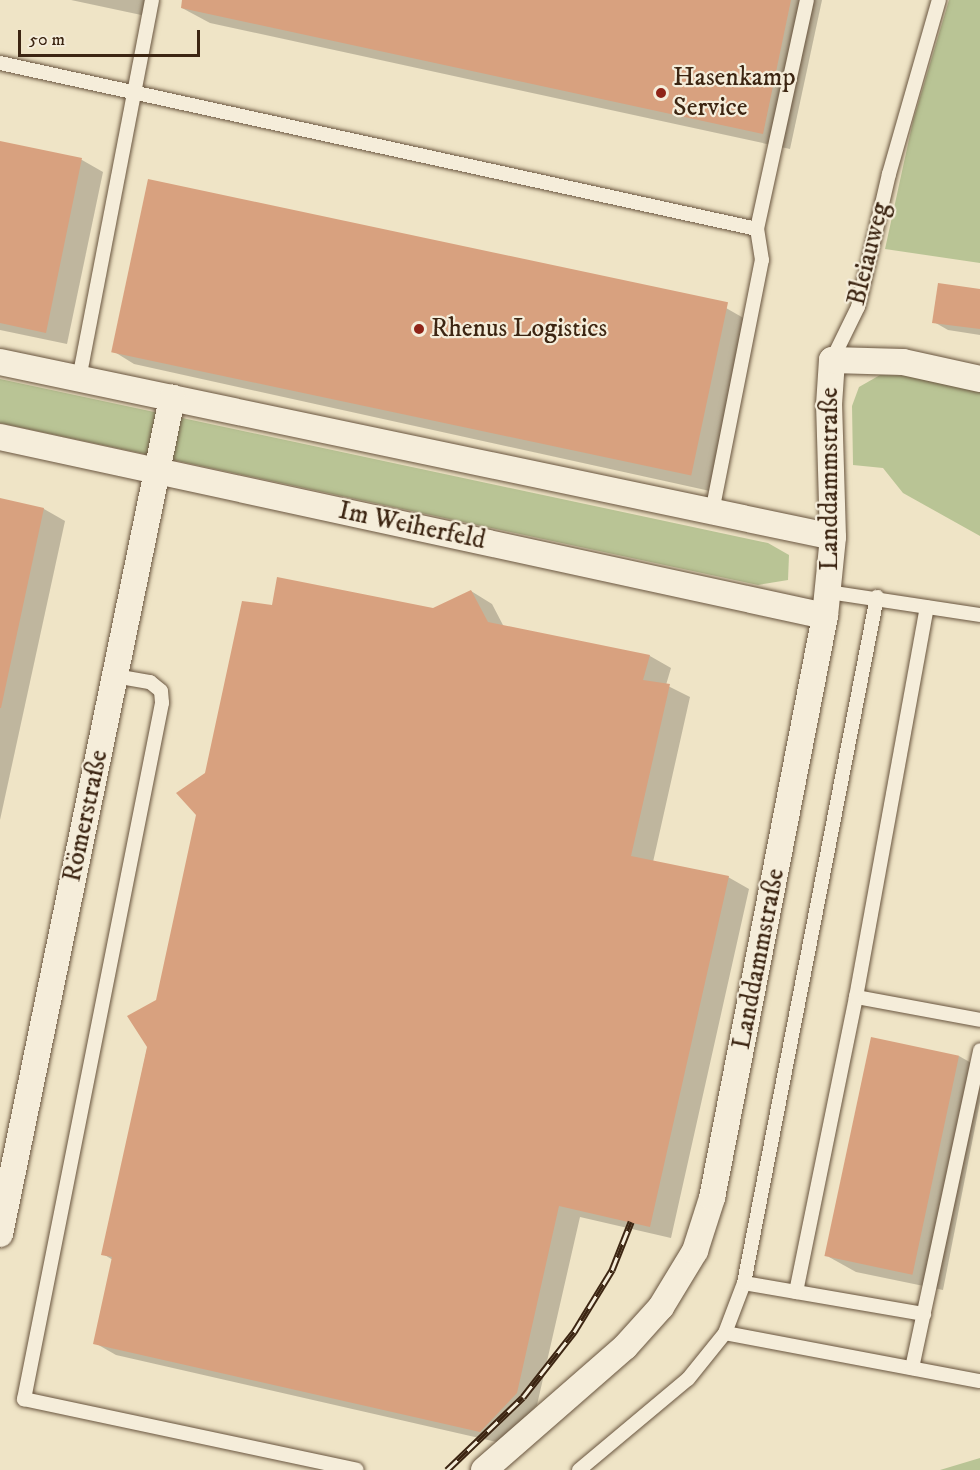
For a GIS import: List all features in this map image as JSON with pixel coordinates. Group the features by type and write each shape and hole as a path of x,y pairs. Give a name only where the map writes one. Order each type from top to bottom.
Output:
{"street":[{"path":"832,360 903,362 980,379"},
{"name":"Landdammstraße","path":"484,1470 625,1347 660,1307 695,1251 715,1186 826,604 833,537 829,405 832,360"},
{"path":"0,362 833,537"},
{"name":"Römerstraße","path":"0,1234 172,398"},
{"name":"Im Weiherfeld","path":"0,437 157,471 826,604"}],"lane":[{"path":"79,379 152,0"},
{"path":"712,512 762,260 757,229 807,0"},
{"name":"Bleiauweg","path":"832,360 858,307 889,174 939,0"},
{"path":"0,63 757,229"},
{"path":"826,604 878,597 980,615"},
{"path":"586,1468 688,1379 725,1333 744,1283 878,597"},
{"path":"796,1292 856,997 927,607"},
{"path":"115,676 150,682 161,691 162,703 24,1399 357,1470"},
{"path":"856,997 980,1020"},
{"path":"912,1368 980,1050"},
{"path":"744,1283 924,1314"},
{"path":"725,1333 980,1381"}],"green space":[{"path":"949,0 980,0 980,263 885,249 913,121"},
{"path":"880,375 926,376 980,386 980,536 903,493 883,468 853,465 852,406 859,387"},
{"path":"0,379 768,543 789,555 788,580 758,585 0,423"},
{"path":"980,1458 980,1470 940,1470"}],"building":[{"path":"182,0 791,0 763,134 181,8"},
{"path":"0,141 82,158 46,333 0,323"},
{"name":"Rhenus Logistics","path":"148,179 728,302 691,475 111,352"},
{"path":"938,283 980,289 980,329 932,323"},
{"path":"0,498 44,508 1,708 0,708"},
{"path":"277,577 433,608 471,590 488,622 650,655 643,680 670,684 631,856 729,876 650,1227 559,1206 517,1393 480,1432 93,1344 112,1257 101,1255 147,1047 127,1016 156,1000 196,815 176,793 205,773 242,601 272,605"},
{"path":"871,1037 959,1056 912,1275 824,1256"}],"railway":[{"path":"447,1470 523,1397 574,1332 612,1270 631,1222"}],"place":[{"name":"Hasenkamp Service","path":"661,93"},
{"name":"Rhenus Logistics","path":"419,329"}]}
